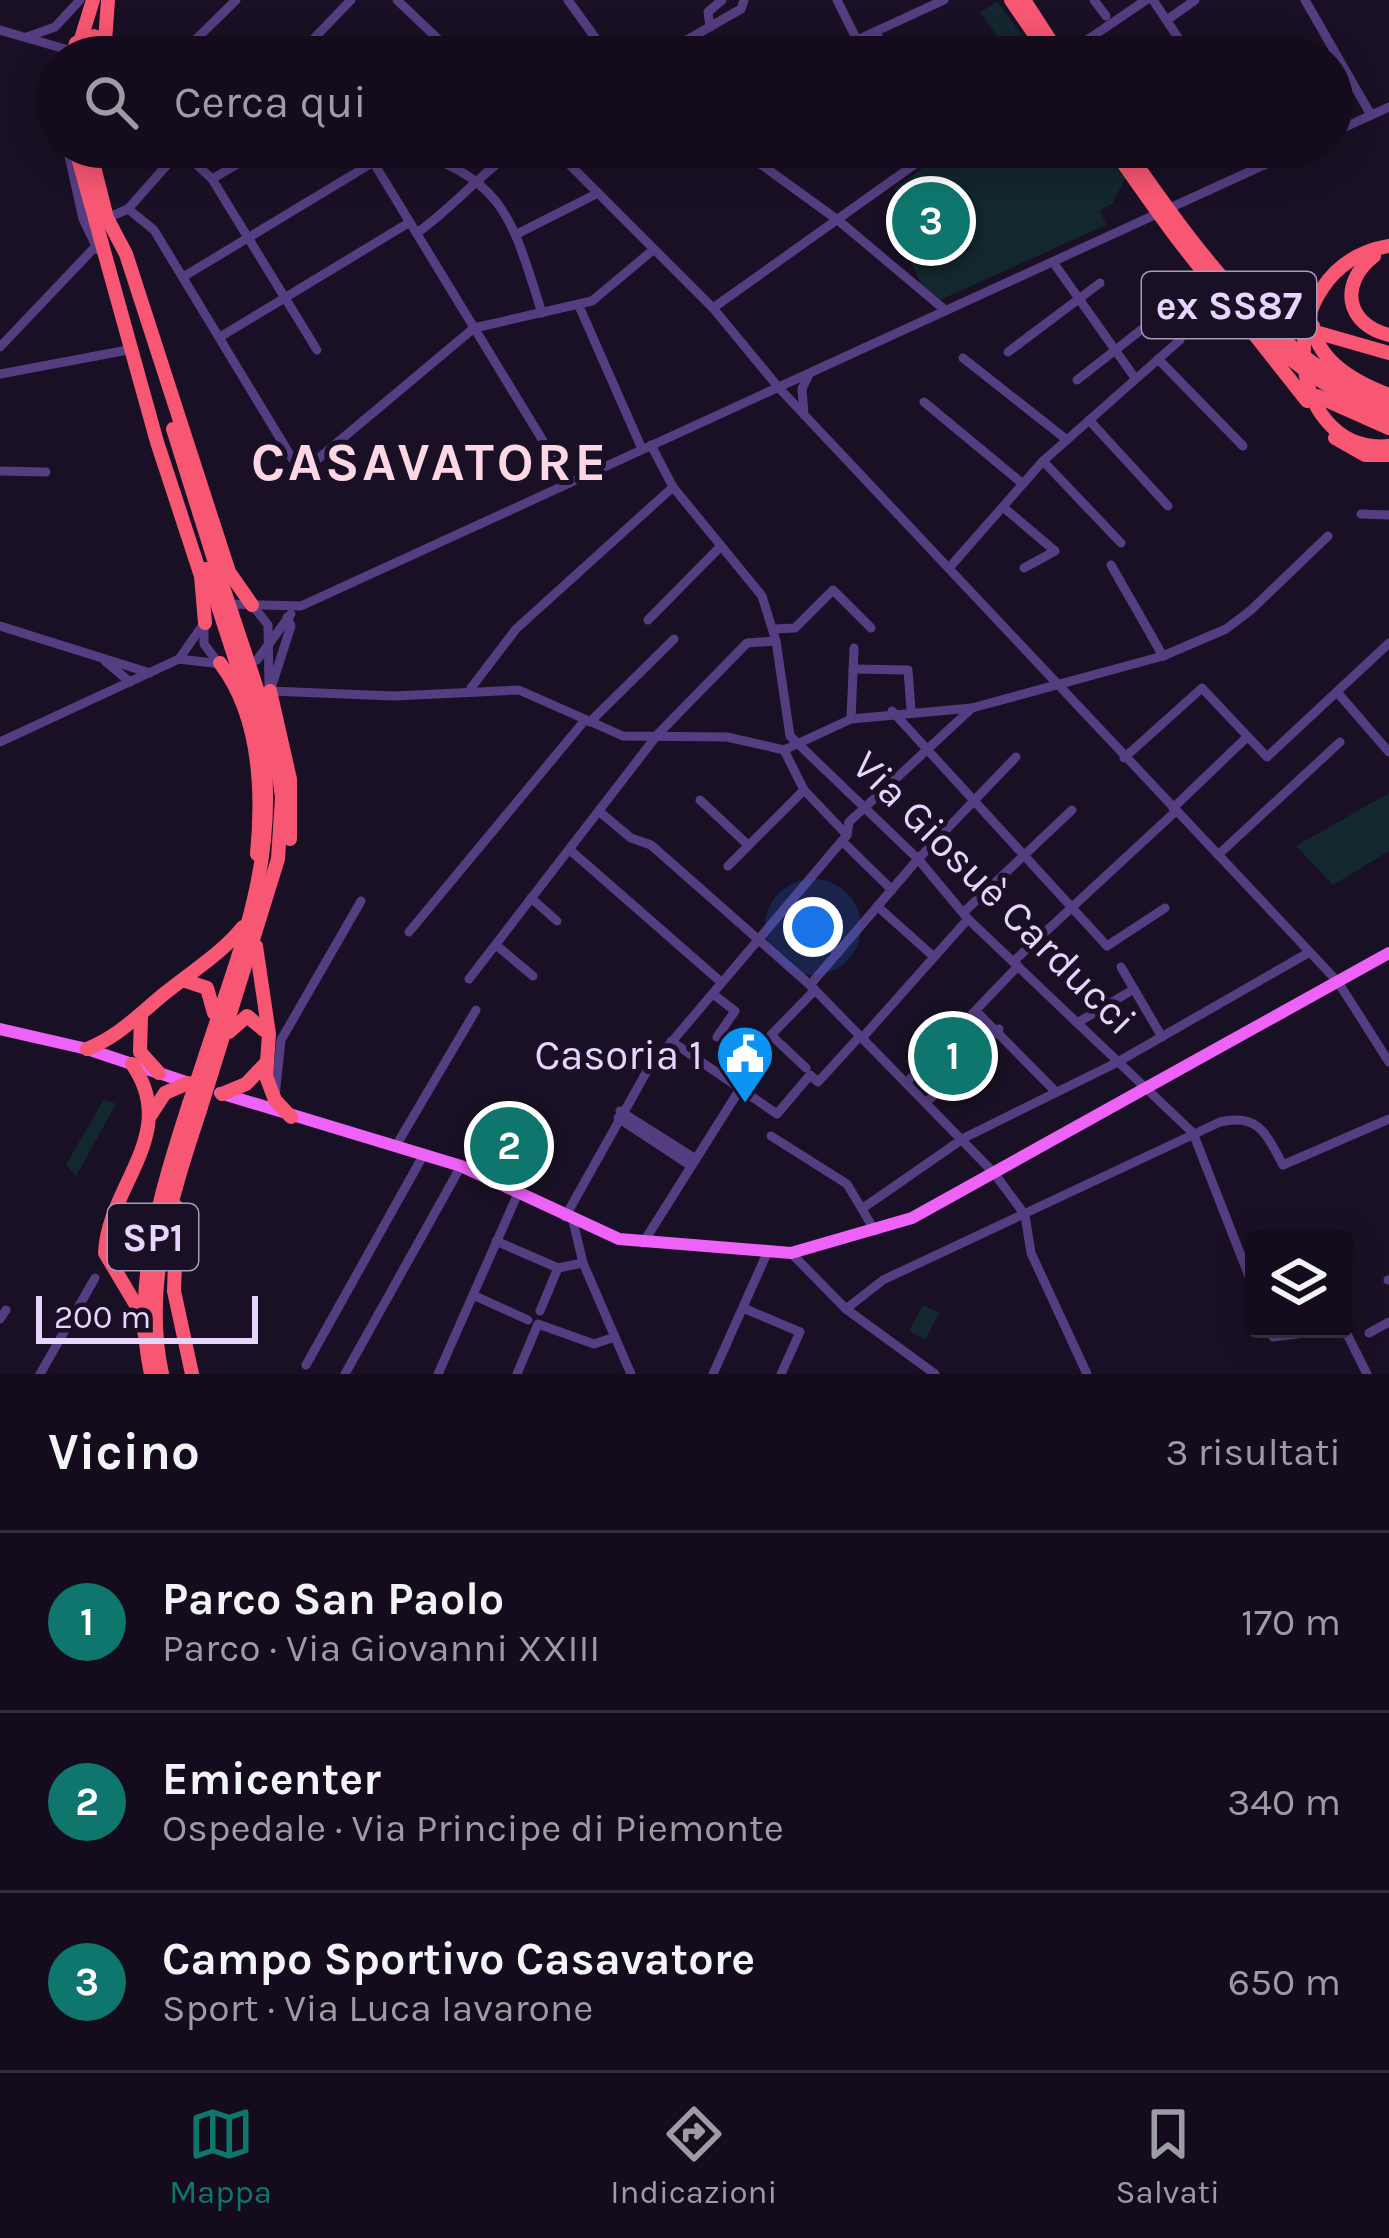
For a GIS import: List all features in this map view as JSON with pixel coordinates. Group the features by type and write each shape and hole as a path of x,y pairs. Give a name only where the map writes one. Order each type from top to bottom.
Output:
{"highway":[{"path":"77,36 93,0"},
{"path":"105,36 108,0"},
{"path":"1011,0 1036,36"},
{"path":"1024,0 1047,36"},
{"path":"77,168 133,349 154,390 157,442 201,576 205,623"},
{"path":"94,168 107,218 126,254 229,572 252,605"},
{"name":"ex SS87","path":"1127,168 1184,251 1240,316 1298,365 1389,417"},
{"name":"ex SS87","path":"1139,168 1215,271 1258,319 1304,355 1389,406"},
{"name":"SP1","path":"107,218 154,390 268,741 282,825 149,1264 146,1338 151,1374"},
{"path":"1385,251 1366,252 1334,277 1307,317 1300,357 1313,393 1344,435 1389,450"},
{"path":"1385,251 1354,277 1352,308 1374,331 1389,335"},
{"path":"1385,251 1355,265 1321,302 1312,325 1322,353 1389,395"},
{"path":"1215,271 1291,325 1389,353"},
{"path":"1240,316 1294,379 1332,436 1365,454 1389,450"},
{"path":"1313,393 1389,428"},
{"path":"220,663 236,690 258,769 261,896"},
{"path":"261,896 289,844 292,806 270,691"},
{"path":"86,1049 141,1017 251,929"},
{"path":"251,929 268,1047 265,1064 275,1100 291,1117"},
{"path":"185,981 200,983 214,998 213,1047"},
{"path":"213,1047 237,1020 247,1016 263,1026 268,1047"},
{"path":"141,1017 140,1052 159,1073"},
{"path":"132,1064 144,1085 150,1115 146,1144 105,1244 113,1268 140,1313 146,1338"},
{"path":"222,1094 246,1084 265,1064"},
{"path":"150,1115 165,1093 188,1083"},
{"name":"SP1","path":"162,1374 157,1350 158,1264 195,1105"},
{"path":"183,1163 172,1276 192,1374"},
{"path":"113,1268 136,1274 149,1264"}],"main road":[{"path":"0,1029 86,1049 291,1117 397,1144 519,1191 569,1219 643,1244 791,1253 875,1232 994,1172 1389,953"}],"street":[{"path":"26,37 55,27 80,0"},
{"path":"199,36 236,0"},
{"path":"316,36 350,0"},
{"path":"397,0 435,36"},
{"path":"568,0 594,36"},
{"path":"710,27 708,12 722,0"},
{"path":"695,36 741,9 744,0"},
{"path":"836,0 854,36"},
{"path":"866,36 944,0"},
{"path":"1094,0 1106,16"},
{"path":"1094,36 1150,0 1177,36"},
{"path":"1167,20 1195,0"},
{"path":"1305,0 1326,36"},
{"path":"0,30 36,40"},
{"path":"875,32 878,36"},
{"path":"1353,84 1371,115"},
{"path":"1353,124 1389,107"},
{"path":"76,168 95,247 106,265"},
{"path":"107,218 128,209 164,168"},
{"path":"201,168 317,350"},
{"path":"212,179 231,168"},
{"path":"183,277 364,168"},
{"path":"375,168 568,482"},
{"path":"455,168 476,176 517,234 542,313"},
{"path":"417,232 458,204 476,176 488,168"},
{"path":"575,168 713,308 804,415 1338,982 1389,1062"},
{"path":"769,168 945,310"},
{"path":"713,308 911,168"},
{"path":"179,659 245,666 257,660 269,638 301,606 1258,168"},
{"path":"517,234 598,193"},
{"path":"128,209 154,230 301,473 474,328 578,306 607,293 652,250"},
{"path":"220,337 410,222"},
{"path":"0,347 95,247"},
{"path":"1052,262 1135,378"},
{"path":"1009,352 1100,283"},
{"path":"578,306 647,447 762,596 775,635 790,736 800,742"},
{"path":"1077,380 1141,330"},
{"path":"949,568 1043,461 1180,340"},
{"path":"0,374 133,349"},
{"path":"963,358 1067,440"},
{"path":"1158,359 1243,446"},
{"path":"804,415 802,388 809,374"},
{"path":"924,402 1023,484"},
{"path":"1089,420 1168,506"},
{"path":"1043,461 1121,542"},
{"path":"0,471 46,472"},
{"path":"471,688 516,629 674,487"},
{"path":"1003,507 1055,551 1024,568"},
{"path":"1361,514 1389,515"},
{"path":"270,691 394,696 471,688 519,689 623,736 727,737 784,749 850,719 972,708 1163,656 1226,629 1328,536"},
{"path":"648,620 721,546"},
{"path":"1111,565 1163,656"},
{"path":"469,980 658,734 747,643 795,628 833,590 872,628"},
{"path":"0,742 179,659 226,603 301,606"},
{"path":"252,605 262,614 269,638 270,691"},
{"path":"270,691 291,626 287,617"},
{"path":"205,623 204,644 220,663"},
{"path":"0,626 150,673"},
{"path":"410,932 587,721 674,639"},
{"path":"1124,758 1202,688 1267,758 1389,644"},
{"path":"850,719 854,648"},
{"path":"104,660 130,682"},
{"path":"104,660 107,692"},
{"path":"853,669 908,670 910,710"},
{"path":"1336,692 1389,752"},
{"path":"631,1374 583,1264 569,1219 619,1115 646,1071 844,838 849,822 972,708"},
{"path":"892,712 1107,946 1165,908"},
{"path":"906,1083 1016,964 1247,737"},
{"name":"Via Giosuè Carducci","path":"800,742 1016,964 1193,1133"},
{"path":"1218,855 1340,742"},
{"path":"784,749 804,790 892,890"},
{"path":"806,1068 771,1036 918,859 1016,757"},
{"path":"728,866 804,790"},
{"path":"700,800 748,845"},
{"path":"671,1041 777,1114 810,1075 818,1082 967,915 1072,810"},
{"path":"601,813 631,838 651,844 759,938 994,1172 1025,1214 1031,1253 1087,1374"},
{"path":"569,850 721,982"},
{"path":"532,898 557,921"},
{"path":"275,1100 281,1040 361,901"},
{"path":"790,906 838,953"},
{"path":"877,906 933,956"},
{"path":"496,945 533,976"},
{"path":"863,1208 964,1138 1116,1063 1308,953"},
{"path":"1121,967 1162,1037"},
{"path":"1077,1023 1134,989"},
{"path":"713,994 735,1011 718,1037"},
{"path":"397,1144 476,1010"},
{"path":"976,1011 1056,1092"},
{"path":"927,1102 999,1030"},
{"path":"643,1244 740,1089"},
{"path":"619,1115 693,1163"},
{"path":"845,1309 883,1280 1193,1133 1250,1118 1260,1124 1283,1165 1389,1119"},
{"path":"1193,1133 1245,1265"},
{"path":"771,1136 847,1184 875,1232"},
{"path":"306,1365 424,1154"},
{"path":"345,1374 461,1166"},
{"path":"438,1374 519,1191"},
{"path":"496,1241 558,1268 583,1264"},
{"path":"713,1374 768,1251"},
{"path":"791,1253 845,1309 935,1374"},
{"path":"541,1311 558,1268"},
{"path":"40,1374 95,1278"},
{"path":"473,1295 528,1320"},
{"path":"743,1308 800,1332 781,1374"},
{"path":"1369,1333 1389,1322"},
{"path":"518,1374 538,1324 594,1344 615,1337"},
{"path":"1349,1338 1367,1374"}],"shaded area":[{"path":"997,1 1023,36 997,36 980,13"},
{"path":"922,168 1118,168 1125,178 1113,203 1100,210 1106,225 940,300 921,284 891,218 907,206 894,189"},
{"path":"1389,793 1389,851 1333,885 1296,846"},
{"path":"979,1016 994,1030 927,1095 914,1083"},
{"path":"104,1099 116,1104 76,1176 66,1165"},
{"path":"923,1305 939,1313 925,1340 909,1331"}],"place":[{"name":"Campo Sportivo Casavatore","path":"931,221"},
{"name":"Parco San Paolo","path":"953,1056"},
{"name":"Casoria 1","path":"745,1105"},
{"name":"Emicenter","path":"509,1146"}],"district":[{"name":"CASAVATORE","path":"430,461"}]}
